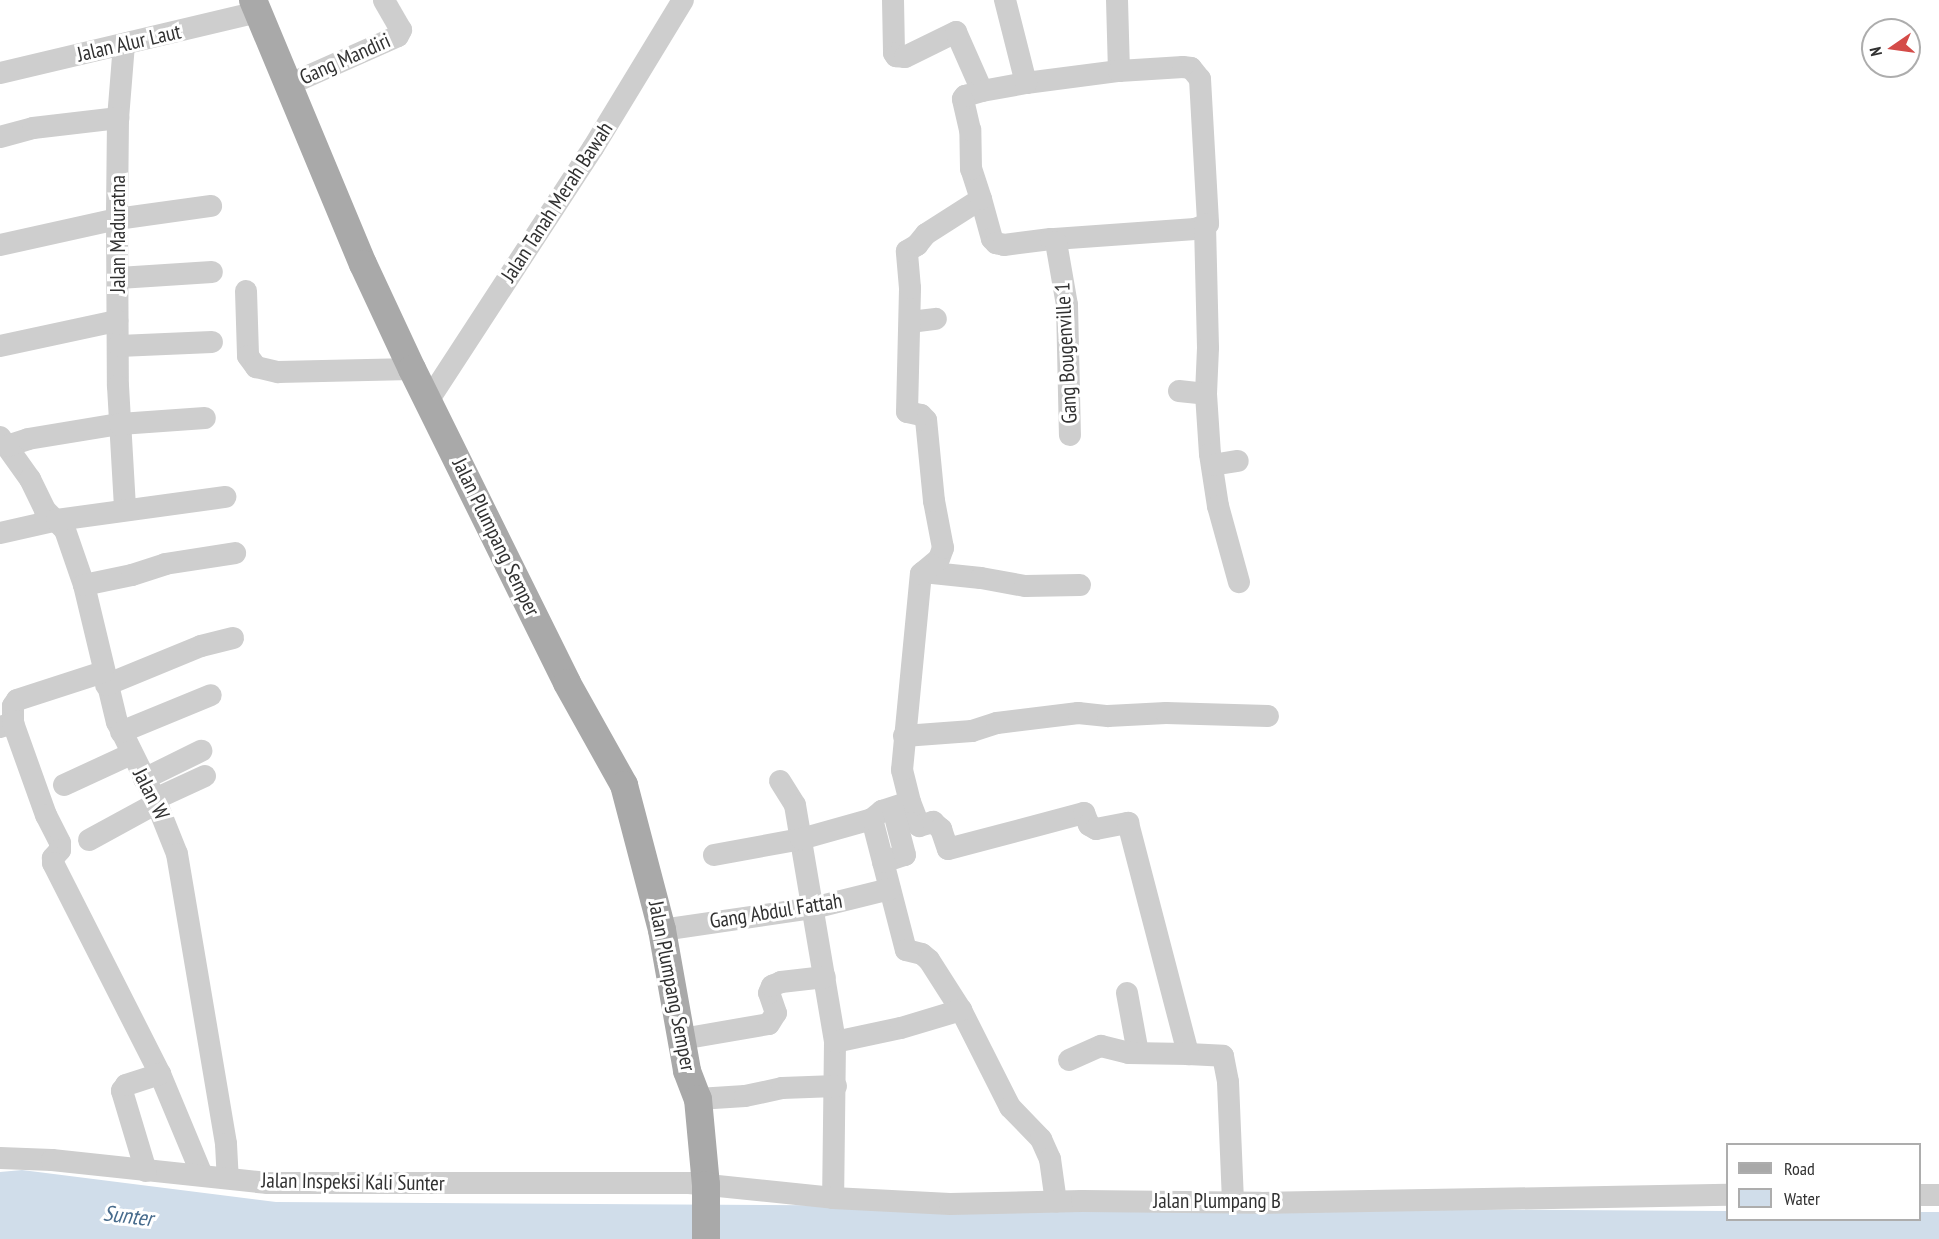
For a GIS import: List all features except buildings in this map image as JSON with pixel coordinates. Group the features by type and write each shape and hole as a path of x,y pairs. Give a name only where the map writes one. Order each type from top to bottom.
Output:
{"main road":[{"name":"Jalan Plumpang Semper","path":"255,6 363,264 412,369 567,683 624,785 662,930 687,1071 695,1093 687,1097 706,1239"},
{"name":"Jalan Plumpang Semper","path":"690,1239 698,1189"}],"street":[{"name":"Gang Mandiri","path":"288,85 398,36 401,30 384,0"},
{"name":"Jalan Tanah Merah Bawah","path":"428,401 593,148 682,0"},
{"path":"893,0 894,53 896,56 904,57 956,32 982,91"},
{"path":"1005,0 1016,84"},
{"path":"1117,0 1119,71"},
{"name":"Jalan Alur Laut","path":"1,69 124,44 255,6"},
{"name":"Jalan Maduratna","path":"124,44 118,118 117,321 125,509"},
{"path":"1191,68 1200,79 1209,220 1205,225 1195,229 1053,239 1004,245 996,243 992,239 971,169 970,130 963,103 965,96 982,91 1016,84 1119,71 1191,68"},
{"path":"0,136 33,128 118,118"},
{"path":"883,862 905,855 902,806 904,736 923,572 939,559 943,548 926,420 921,415 907,412 910,322 907,251 917,245 926,234 981,199"},
{"path":"0,246 117,219 211,206"},
{"path":"1205,225 1208,348 1206,394 1212,465 1229,551 1233,556 1231,580"},
{"name":"Gang Bougenville 1","path":"1053,239 1067,305 1070,435"},
{"path":"119,278 212,272"},
{"path":"246,291 248,356 256,367 278,372 412,369"},
{"path":"910,322 936,319"},
{"path":"0,346 117,321"},
{"path":"119,346 212,342"},
{"path":"1179,390 1206,394"},
{"path":"3,442 120,424 205,418"},
{"name":"Jalan W","path":"3,442 30,480 45,510 57,520 64,530 84,585 105,679 121,732 169,830 182,876 226,1144 228,1177"},
{"path":"1212,465 1238,461"},
{"path":"0,533 57,520 125,509 225,497"},
{"path":"84,585 132,575 165,564 235,553"},
{"path":"923,572 981,578 1025,586 1080,585"},
{"path":"202,1175 160,1074 53,862 53,858 60,850 60,843 6,725 17,700 105,679 201,646 233,638"},
{"path":"121,732 212,695"},
{"path":"904,736 972,731 997,723 1078,713 1268,716"},
{"path":"144,779 201,751"},
{"path":"64,785 131,754"},
{"path":"89,840 205,776"},
{"path":"780,781 795,805 835,1042 833,1198"},
{"path":"714,855 801,839 872,819 882,811 902,806"},
{"path":"902,806 919,826 933,822 942,829 948,849 1084,813 1089,825 1096,829 1128,823 1188,1054"},
{"path":"872,819 906,950 922,954 929,960 961,1010 1010,1107 1041,1139 1050,1159 1056,1202"},
{"name":"Gang Abdul Fattah","path":"662,930 813,908 890,890"},
{"path":"682,1039 769,1024 776,1013 769,993 772,986 781,982 825,977"},
{"path":"1127,993 1138,1053"},
{"path":"835,1042 901,1029 961,1010"},
{"path":"1069,1060 1101,1046 1138,1053 1223,1056 1228,1082 1233,1202"},
{"path":"146,1171 122,1091 126,1085 160,1074"},
{"path":"695,1093 745,1096 782,1088 836,1086"},
{"name":"Jalan Inspeksi Kali Sunter","path":"1,1155 268,1183 698,1189"},
{"name":"Jalan Plumpang B","path":"698,1189 950,1204 1726,1195"},
{"path":"1921,1195 1939,1195"}],"water":[{"name":"Sunter","path":"22,1170 276,1202 1726,1211 1726,1221 1921,1221 1921,1212 1939,1212 1939,1239 0,1239 0,1172"}]}
